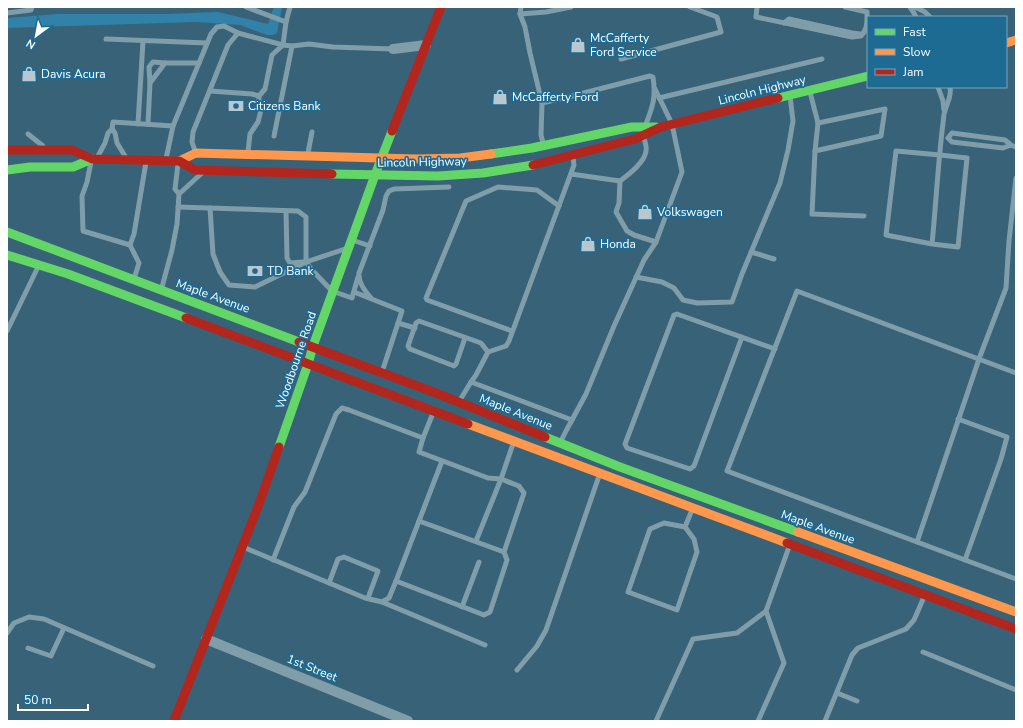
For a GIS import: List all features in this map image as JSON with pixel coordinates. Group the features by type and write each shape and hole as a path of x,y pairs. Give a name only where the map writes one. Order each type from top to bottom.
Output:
{"main road":[{"name":"Woodbourne Road","path":"174,721 259,504 332,291 375,175 441,7"},
{"name":"Lincoln Highway","path":"7,150 72,150 94,159 179,161 195,170 375,175 446,175 483,173 529,166 573,155 635,139 644,131 661,126 867,76"},
{"name":"Lincoln Highway","path":"179,161 196,153 423,159 460,158 543,146 632,127 644,131"},
{"name":"Lincoln Highway","path":"7,170 30,167 72,167 94,159"},
{"name":"Maple Avenue","path":"7,232 382,372 678,489 1016,612"},
{"path":"7,255 39,264 83,280 1016,629"},
{"path":"39,264 62,257 75,258"}],"street":[{"path":"393,49 426,45"},
{"name":"1st Street","path":"206,639 408,721"}],"lane":[{"path":"7,13 31,10 32,7"},
{"path":"246,7 286,22"},
{"path":"248,155 250,134 258,122 261,110 259,96 265,89 272,55 283,45 286,22 290,7"},
{"path":"521,7 520,14 525,27 542,103 541,135 543,146"},
{"path":"520,14 546,12 571,7"},
{"path":"621,59 721,32 717,17 690,7"},
{"path":"757,7 756,17 852,37 861,36 865,32 867,26"},
{"path":"845,7 868,9"},
{"path":"910,7 916,16"},
{"path":"915,7 929,16"},
{"path":"165,160 173,126 211,34 217,27 224,26 238,33 283,45 292,46 309,44 333,47 393,49"},
{"path":"196,153 192,142 193,132 228,45 238,33"},
{"path":"106,39 207,43"},
{"path":"138,124 143,41"},
{"path":"274,136 292,46"},
{"path":"659,98 822,59"},
{"path":"148,124 150,83 149,68 153,62 198,64"},
{"path":"150,83 165,63"},
{"path":"542,103 650,76 653,77 655,89 672,124 682,172 656,242 644,260 614,326 586,394 560,443"},
{"path":"932,244 944,111 938,88"},
{"path":"944,111 949,101 950,88"},
{"path":"571,174 620,181 633,171 646,152 644,131 652,106 655,89"},
{"path":"210,91 252,94 259,96"},
{"path":"810,91 818,123 812,214 864,216"},
{"path":"636,277 662,282 674,288 683,300 697,303 732,302 742,274 780,183 793,120 790,95"},
{"path":"815,151 881,136 885,109 818,123"},
{"path":"130,245 83,231 82,196 94,159 105,142 108,133 112,128 113,122 173,126"},
{"path":"112,128 115,133 117,143 128,160"},
{"path":"308,156 312,132"},
{"path":"948,138 952,133 1005,140 1013,146"},
{"path":"28,134 47,150"},
{"path":"941,138 948,138 952,142 1003,148 1013,146"},
{"path":"896,152 967,158 958,247 932,244 886,235 896,152"},
{"path":"459,402 488,352 506,346 509,341 571,174 574,165 573,155"},
{"path":"134,280 139,263 130,245 134,234 146,160"},
{"path":"179,161 175,189 179,194"},
{"path":"161,290 172,250 177,224 179,194 205,170"},
{"path":"413,175 413,188"},
{"path":"917,542 979,359 1006,288 1009,241 1016,178"},
{"path":"620,181 619,203 616,212 627,231 634,235 656,242"},
{"path":"178,207 298,211 306,217 306,262 332,291 352,298 359,273 389,191 394,189 449,187"},
{"path":"512,332 427,300 426,298 466,201 498,187 537,190 559,206"},
{"path":"210,208 213,254 220,272 229,285 256,287 306,262 350,244 370,246"},
{"path":"286,211 287,258 290,263 306,262"},
{"path":"751,252 774,259"},
{"path":"7,331 39,264"},
{"path":"358,277 366,292 372,298"},
{"path":"1016,372 797,291 727,471 1016,579"},
{"path":"354,292 402,311 382,372"},
{"path":"742,337 694,466 690,469 627,448 625,444 674,315 677,314 742,337 775,349"},
{"path":"465,338 454,366 410,349 408,346 416,323 419,321 481,343 488,352"},
{"path":"398,323 414,328"},
{"path":"471,382 572,420"},
{"path":"273,560 294,507 305,492 336,414 342,408 423,438"},
{"path":"396,581 484,615 490,612 507,560 504,552 524,493 519,486 488,478 419,452 433,411"},
{"path":"958,419 1007,436 1001,459 965,560"},
{"path":"476,541 514,441"},
{"path":"382,602 389,598 442,461"},
{"path":"517,670 537,646 546,630 600,473"},
{"path":"685,527 693,508"},
{"path":"419,521 504,552"},
{"path":"664,523 685,527 694,539 697,552 677,610 628,592 650,529 664,523"},
{"path":"656,721 693,639 737,633 766,611 790,544"},
{"path":"242,547 329,583 382,602 485,645"},
{"path":"329,583 338,559 344,558 358,563 378,571 368,598"},
{"path":"462,607 479,562"},
{"path":"825,721 855,651 858,648 906,629 914,620 925,595"},
{"path":"758,721 784,663 766,611"},
{"path":"7,633 14,623 29,617 44,619 153,666"},
{"path":"28,648 51,656 64,628"},
{"path":"923,652 1016,690"},
{"path":"837,693 857,700"}],"shaded area":[{"path":"274,7 282,7 277,33 273,35 267,35 240,25 196,22 7,28 7,18 58,14 165,14 218,12 268,24"}],"traffic: fast":[{"path":"778,98 867,76"},
{"path":"491,154 532,148 632,127 656,127"},
{"path":"279,447 313,346 392,131"},
{"path":"7,170 30,167 73,167 92,159"},
{"path":"332,174 438,176 483,173 533,165"},
{"path":"7,232 299,342"},
{"path":"7,255 68,274 186,318"},
{"path":"545,437 620,467 798,532"}],"traffic: slow":[{"path":"1007,43 1016,40"},
{"path":"179,161 196,153 416,159 460,158 491,154"},
{"path":"468,424 787,543"},
{"path":"798,532 1016,612"}],"traffic: jam":[{"path":"392,131 441,7"},
{"path":"533,165 635,139 661,127 778,98"},
{"path":"7,150 72,150 92,159 179,161 195,170 332,174"},
{"path":"186,318 468,424"},
{"path":"299,342 436,393 545,437"},
{"path":"174,721 259,504 279,447"},
{"path":"787,543 1016,629"}],"place":[{"name":"McCafferty Ford Service","path":"578,45"},
{"name":"Davis Acura","path":"29,74"},
{"name":"McCafferty Ford","path":"500,97"},
{"name":"Citizens Bank","path":"236,106"},
{"name":"Volkswagen","path":"645,212"},
{"name":"Honda","path":"588,244"},
{"name":"TD Bank","path":"255,271"}]}
